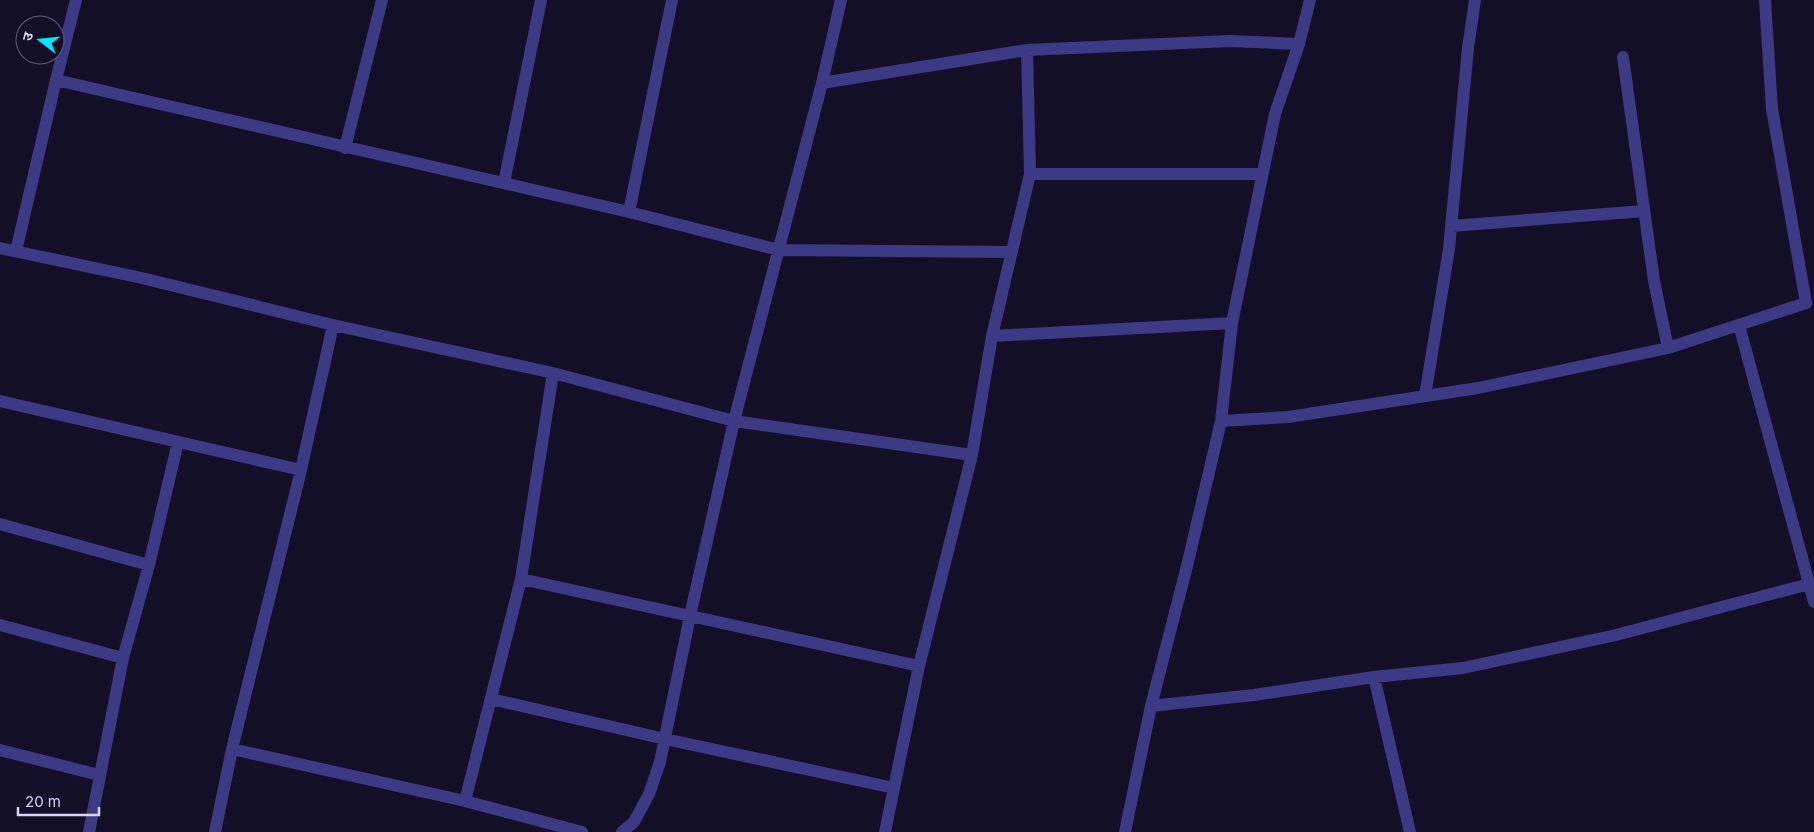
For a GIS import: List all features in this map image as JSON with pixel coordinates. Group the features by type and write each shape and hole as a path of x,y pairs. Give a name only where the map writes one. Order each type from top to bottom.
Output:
{"street":[{"path":"16,251 76,0"},
{"path":"345,148 382,0"},
{"path":"504,183 541,0"},
{"path":"629,212 672,0"},
{"path":"622,832 634,822 649,794 660,762 690,616 734,421 822,83 841,0"},
{"path":"1125,832 1151,706 1188,562 1221,421 1232,323 1275,114 1300,44 1310,0"},
{"path":"1425,396 1449,249 1468,48 1475,0"},
{"path":"1221,421 1288,417 1478,388 1668,348 1806,303 1772,109 1765,0"},
{"path":"822,83 1027,50 1230,41 1300,44"},
{"path":"885,832 919,666 972,455 992,336 1030,174 1027,50"},
{"path":"1623,57 1654,281 1668,348"},
{"path":"56,80 629,212 779,250 1012,252"},
{"path":"1030,174 1262,174"},
{"path":"1451,226 1644,212"},
{"path":"0,248 142,278 333,325 552,373 734,421 972,455"},
{"path":"992,336 1232,323"},
{"path":"215,832 232,749 301,470 333,325"},
{"path":"1739,325 1814,602"},
{"path":"465,801 521,579 552,373"},
{"path":"0,401 301,470"},
{"path":"89,832 123,658 149,565 178,442"},
{"path":"0,524 149,565"},
{"path":"521,579 919,666"},
{"path":"1151,706 1254,696 1374,677 1463,668 1616,635 1809,584"},
{"path":"0,625 123,658"},
{"path":"1374,677 1410,832"},
{"path":"491,699 665,739 894,788"},
{"path":"232,749 465,801 582,832"},
{"path":"0,750 99,776"}]}
